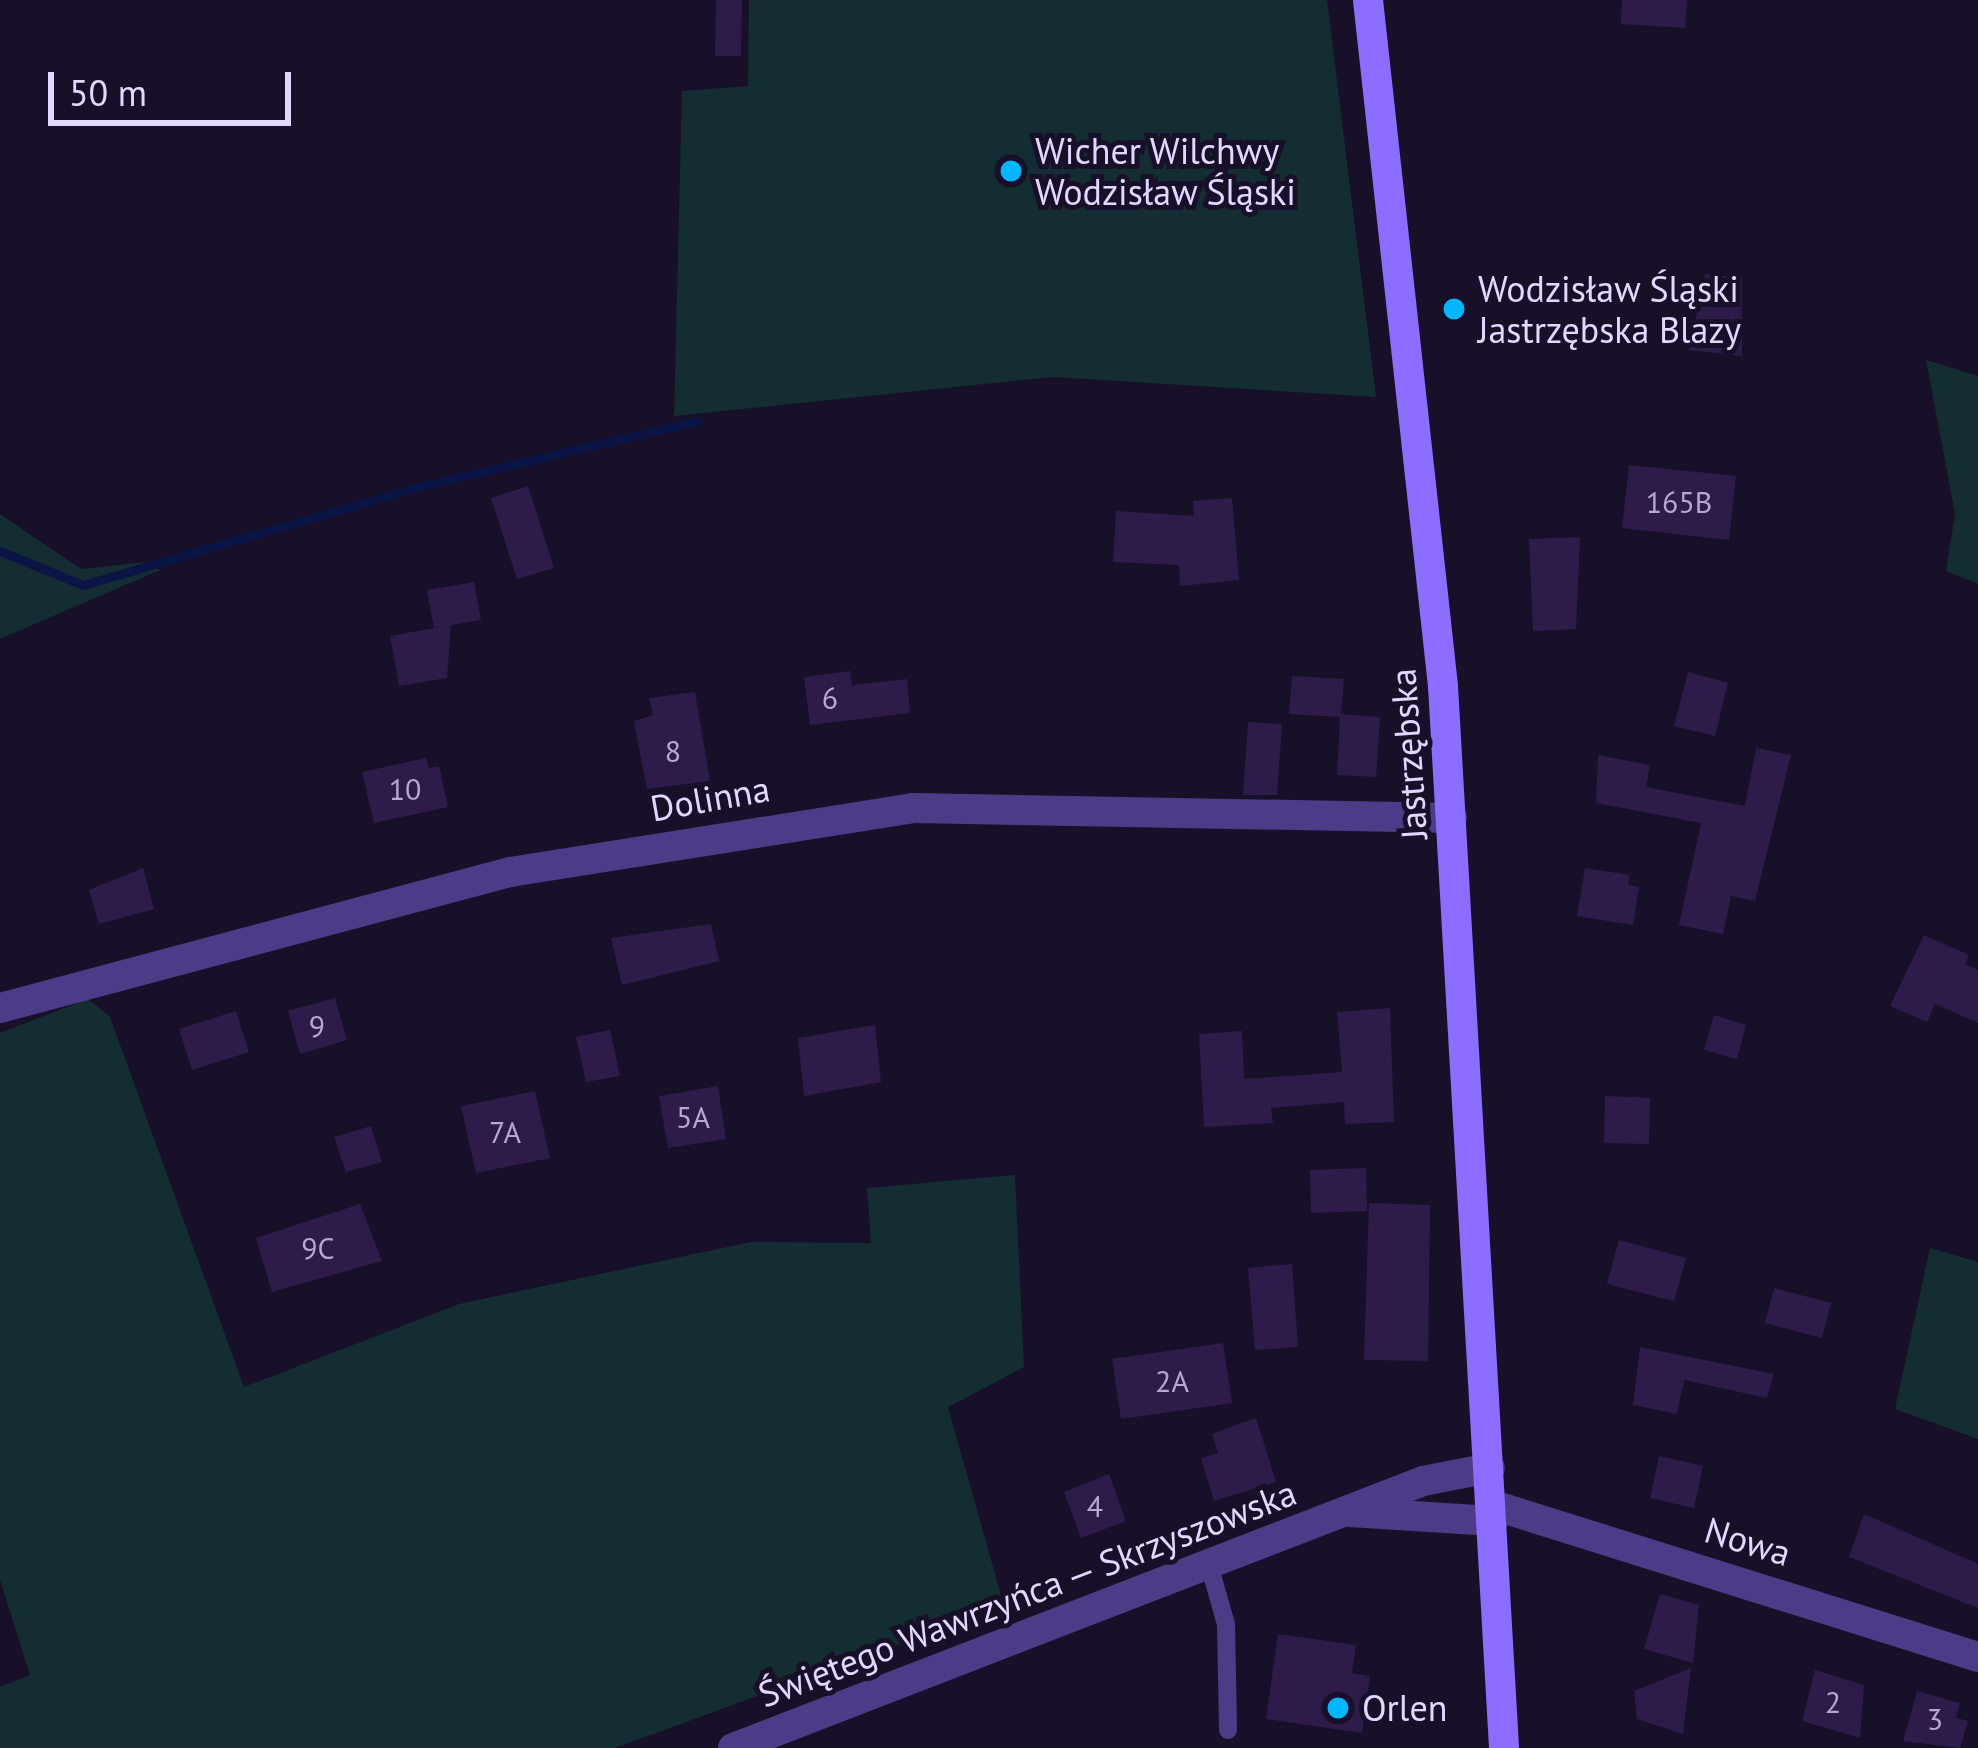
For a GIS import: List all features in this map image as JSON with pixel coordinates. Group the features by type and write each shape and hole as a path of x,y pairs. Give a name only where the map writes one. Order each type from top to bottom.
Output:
{"main road":[{"name":"Jastrzębska","path":"1368,0 1423,466 1452,818 1504,1748"}],"street":[{"name":"Dolinna","path":"0,1008 510,872 891,811 1048,804 1452,818"},
{"name":"Świętego Wawrzyńca — Skrzyszowska","path":"733,1748 1423,1480 1490,1468"},
{"name":"Nowa","path":"1350,1512 1493,1513 1978,1657"}],"lane":[{"path":"1208,1561 1226,1624 1228,1730"}],"green space":[{"name":"Wicher Wilchwy Wodzisław Śląski","path":"749,0 1327,0 1376,397 1053,377 674,416 682,91 748,86"},
{"path":"1926,360 1978,376 1978,584 1946,571 1955,514"},
{"path":"0,514 81,569 146,562 160,570 0,639"},
{"path":"88,999 110,1017 244,1387 459,1304 751,1242 871,1243 867,1188 1015,1175 1024,1367 948,1407 1004,1606 615,1748 0,1748 0,1687 30,1675 0,1580 0,1033"},
{"path":"1930,1248 1978,1262 1978,1439 1895,1409"}],"building":[{"path":"716,0 742,0 741,56 715,56"},
{"path":"1622,0 1687,0 1685,28 1621,24"},
{"path":"1705,274 1742,278 1742,356 1689,350"},
{"path":"1629,465 1736,476 1729,540 1622,528"},
{"path":"528,486 554,568 517,579 491,498"},
{"path":"1232,498 1239,580 1180,586 1179,565 1113,562 1116,511 1194,516 1193,501"},
{"path":"1580,537 1576,629 1533,631 1529,539"},
{"path":"474,582 481,620 434,628 427,590"},
{"path":"451,625 447,678 399,686 390,636"},
{"path":"850,671 852,685 907,679 910,713 810,725 804,677"},
{"path":"1688,672 1728,683 1715,736 1674,726"},
{"path":"1292,676 1344,679 1341,714 1380,717 1376,777 1337,775 1340,717 1289,714"},
{"path":"695,692 710,781 647,789 634,721 653,715 649,698"},
{"path":"1248,722 1282,724 1277,795 1243,795"},
{"path":"1756,748 1791,755 1755,901 1731,896 1723,934 1679,925 1701,823 1596,803 1598,755 1650,765 1646,787 1745,806"},
{"path":"426,758 429,768 439,766 448,807 374,823 362,772"},
{"path":"143,868 154,909 99,924 89,890"},
{"path":"1585,868 1630,875 1628,885 1639,887 1633,925 1577,916"},
{"path":"711,924 719,961 622,985 611,938"},
{"path":"1924,935 1969,955 1965,964 1978,970 1978,1023 1935,1004 1927,1022 1890,1006"},
{"path":"335,998 347,1040 300,1054 288,1011"},
{"path":"1390,1008 1394,1122 1345,1124 1344,1102 1271,1108 1273,1123 1204,1127 1199,1034 1242,1031 1244,1079 1342,1072 1337,1012"},
{"path":"236,1011 249,1052 192,1070 179,1029"},
{"path":"1714,1015 1746,1025 1737,1059 1704,1050"},
{"path":"875,1025 881,1082 804,1096 798,1038"},
{"path":"610,1030 620,1076 586,1082 576,1037"},
{"path":"718,1086 726,1139 668,1148 659,1096"},
{"path":"535,1091 550,1158 476,1173 461,1106"},
{"path":"1605,1096 1650,1098 1649,1144 1604,1143"},
{"path":"371,1126 382,1162 346,1172 334,1137"},
{"path":"1366,1168 1367,1211 1311,1213 1310,1170"},
{"path":"1369,1203 1430,1205 1428,1361 1364,1360"},
{"path":"360,1204 382,1261 272,1292 256,1238"},
{"path":"1619,1240 1686,1258 1674,1301 1607,1284"},
{"path":"1292,1264 1298,1347 1255,1350 1248,1268"},
{"path":"1774,1288 1831,1303 1822,1338 1765,1323"},
{"path":"1223,1343 1232,1403 1121,1419 1112,1359"},
{"path":"1640,1347 1774,1374 1767,1398 1684,1380 1677,1414 1633,1405"},
{"path":"1256,1418 1276,1482 1214,1501 1201,1458 1218,1453 1212,1434"},
{"path":"1659,1456 1703,1466 1694,1508 1650,1498"},
{"path":"1109,1474 1126,1521 1081,1538 1064,1492"},
{"path":"1864,1514 1978,1564 1978,1608 1849,1557"},
{"path":"1660,1594 1699,1605 1693,1663 1644,1649"},
{"path":"1278,1634 1356,1645 1352,1673 1370,1676 1362,1733 1266,1719"},
{"path":"1691,1668 1683,1734 1637,1719 1634,1691"},
{"path":"1815,1670 1864,1685 1860,1738 1802,1721"},
{"path":"1917,1691 1960,1703 1956,1718 1968,1721 1960,1748 1903,1741"}],"waterway":[{"path":"0,551 83,585 418,487 697,421"}],"place":[{"name":"Wicher Wilchwy Wodzisław Śląski","path":"1011,171"},
{"name":"Wodzisław Śląski Jastrzębska Blazy","path":"1454,309"},
{"name":"Orlen","path":"1338,1708"}]}
